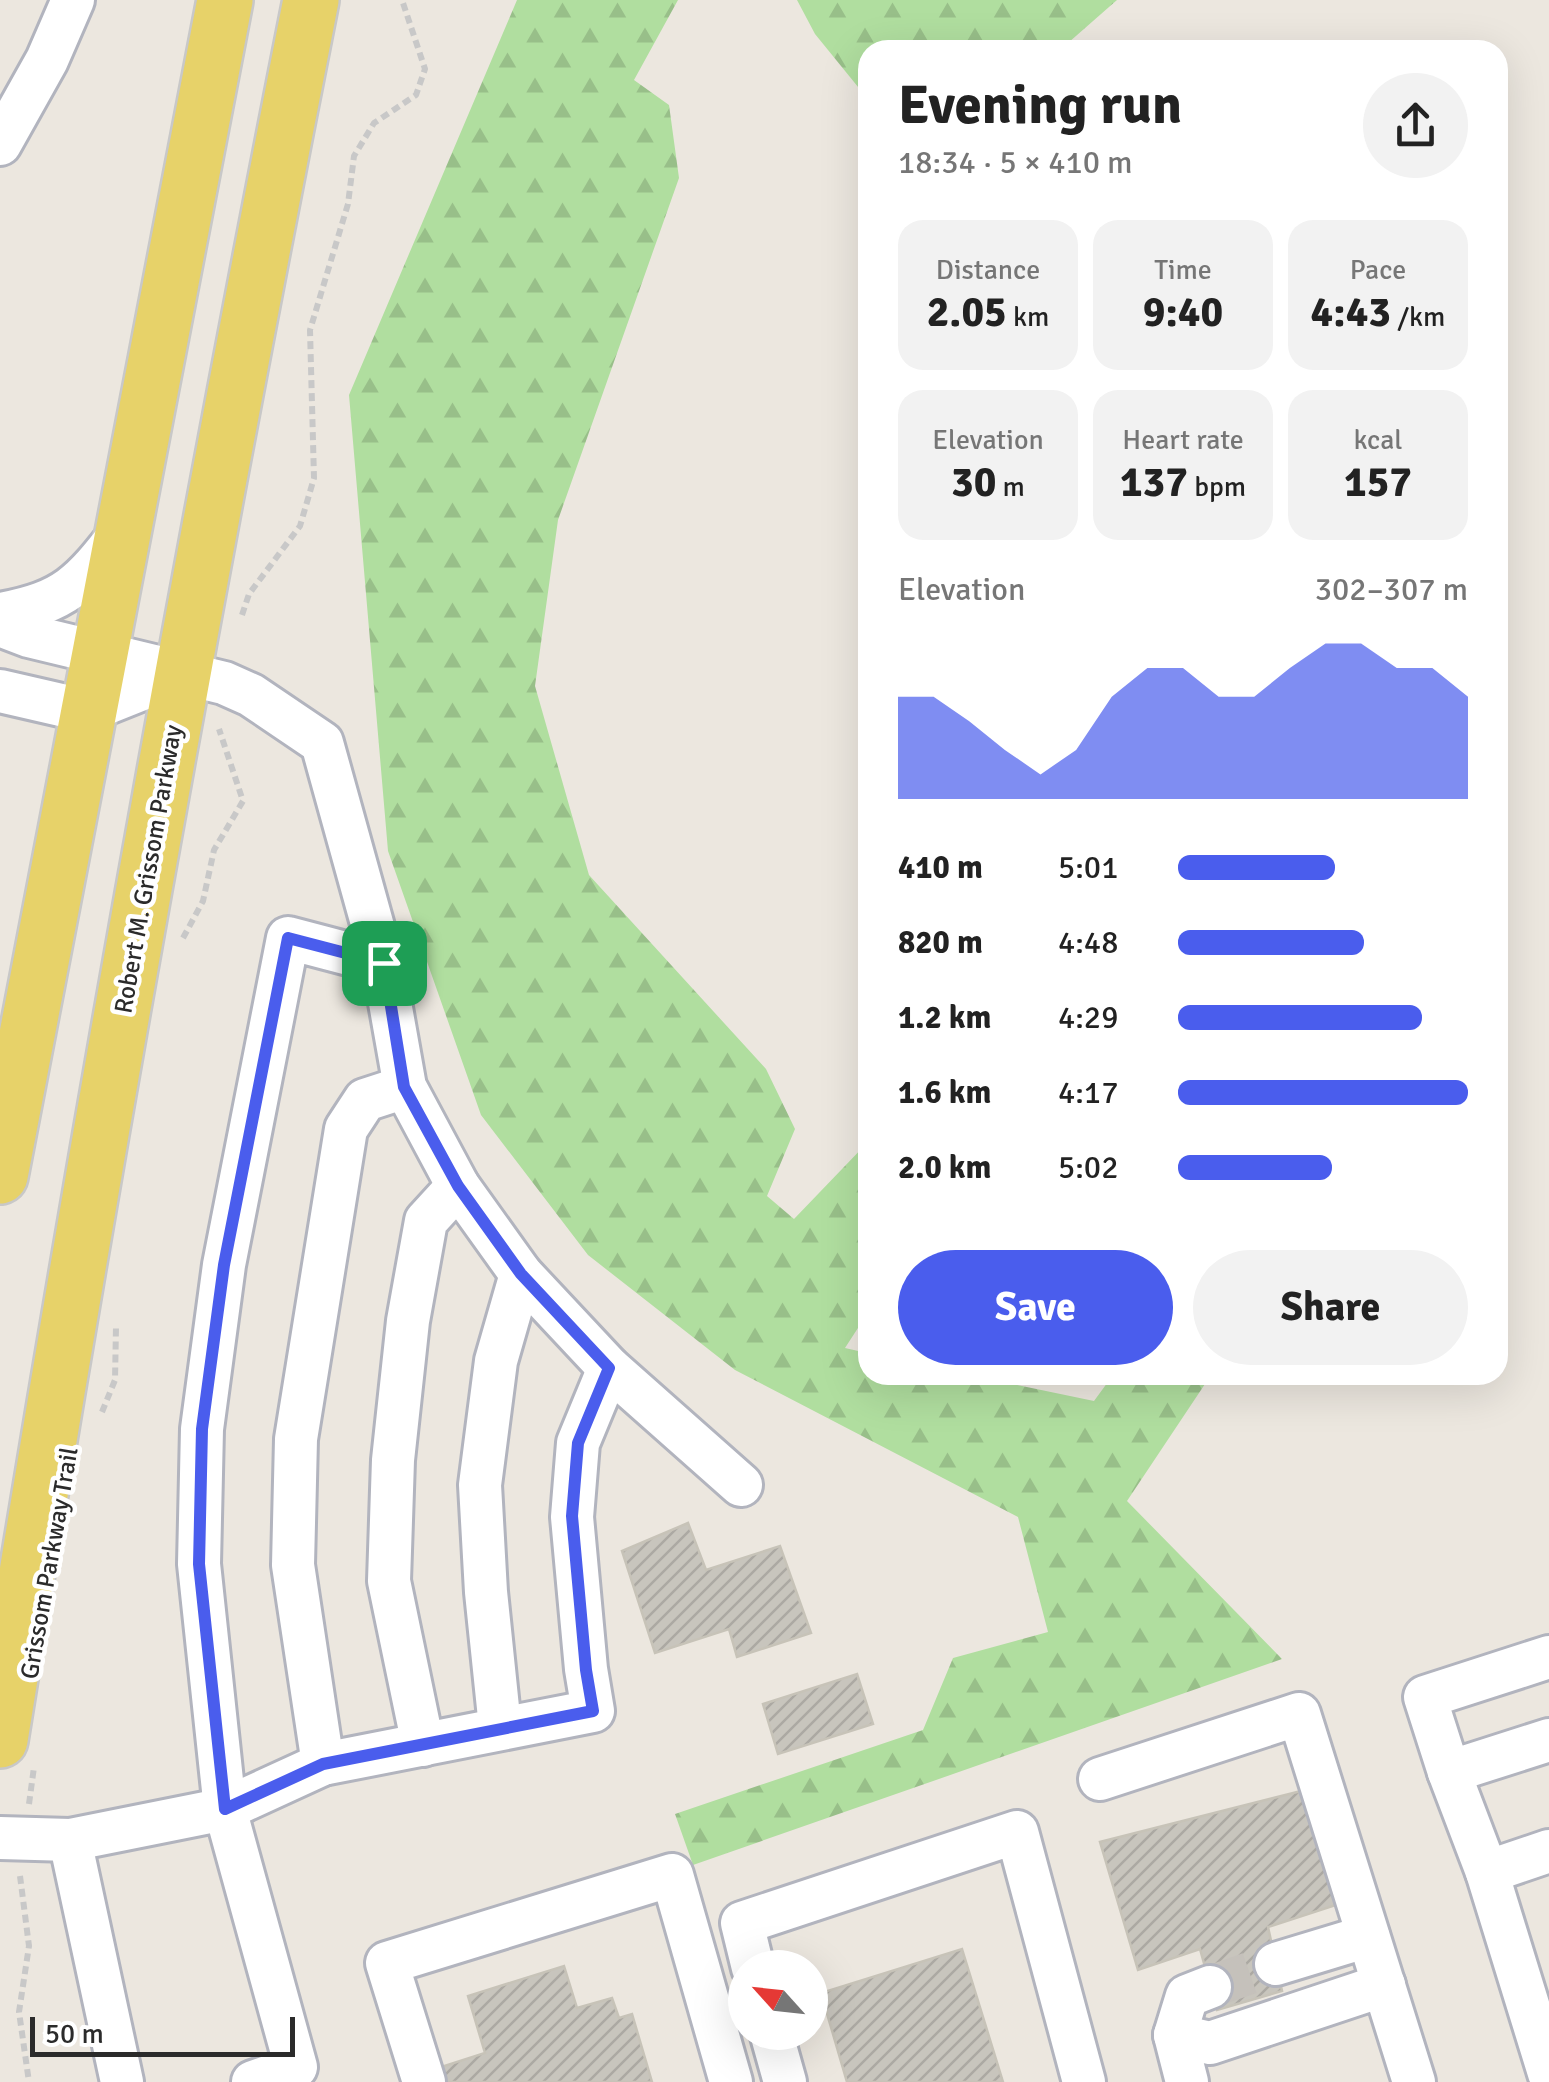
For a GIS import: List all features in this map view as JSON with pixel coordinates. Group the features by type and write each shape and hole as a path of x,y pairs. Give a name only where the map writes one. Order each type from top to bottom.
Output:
{"main road":[{"path":"0,1176 225,0"},
{"name":"Robert M. Grissom Parkway","path":"18,1747 74,1282 203,678 311,0"}],"street":[{"path":"0,144 47,60 73,0"},
{"path":"0,614 61,597 88,576 122,532"},
{"path":"0,625 29,636 203,678 251,695 322,743 384,963 404,1087 458,1186 521,1274 609,1368 740,1485"},
{"path":"0,691 87,710 203,678"},
{"path":"253,2082 296,2067 225,1809 199,1564 202,1429 228,1246 288,938 384,963"},
{"path":"323,1764 293,1565 296,1439 346,1128 365,1100 404,1087"},
{"path":"423,1745 388,1580 394,1460 408,1320 426,1221 458,1186"},
{"path":"500,1727 480,1485 496,1361 521,1274"},
{"path":"12,1839 70,1840 225,1809 323,1764 593,1711 572,1516 578,1443 609,1368"},
{"path":"1549,1657 1426,1697 1487,1872 1549,2073"},
{"path":"1100,1779 1299,1714 1414,2082"},
{"path":"1449,1772 1549,1740"},
{"path":"749,1950 742,1923 1016,1832 1084,2082"},
{"path":"70,1840 122,2082"},
{"path":"1487,1872 1549,1851"},
{"path":"424,2082 387,1964 672,1875 730,2082"},
{"path":"1276,1964 1368,1936"},
{"path":"1175,2035 1210,2044 1384,1985"},
{"path":"1187,2082 1175,2035 1187,1996 1210,1986"},
{"path":"776,2050 785,2082"}],"path":[{"path":"180,944 204,901 214,850 243,801 203,678 231,648 249,594 300,526 314,478 310,330 348,204 354,156 374,123 416,95 425,70 402,0"},
{"name":"Grissom Parkway Trail","path":"96,1425 115,1380 116,1308"},
{"path":"18,1747 12,1839 29,1946 19,2012 29,2082"}],"green space":[{"path":"517,0 678,0 634,80 669,105 679,178 558,520 535,686 589,875 766,1069 795,1129 767,1196 794,1219 858,1152 858,1328 845,1348 858,1351 858,1385 1018,1385 1094,1401 1106,1385 1204,1385 1127,1501 1282,1659 693,1865 675,1814 923,1730 953,1658 1048,1632 1018,1517 735,1370 588,1255 481,1115 388,851 349,395"},
{"path":"797,0 1117,0 1071,40 858,40 858,87 815,34"}],"building":[{"path":"688,1523 706,1570 780,1546 811,1633 737,1657 729,1629 655,1653 622,1551"},
{"path":"857,1674 873,1724 778,1754 763,1704"},
{"path":"1305,1790 1342,1903 1268,1927 1282,1991 1217,2010 1200,1949 1138,1970 1100,1842"},
{"path":"962,1949 1003,2082 847,2082 828,2017 828,1991"},
{"path":"564,1966 577,2008 612,1998 619,2018 632,2014 652,2082 445,2082 441,2067 485,2053 468,1996"}],"tunnel":[{"path":"1210,1987 1276,1964"}],"route":[{"path":"288,938 384,963 404,1087 458,1186 521,1274 609,1368 578,1443 572,1516 593,1711 323,1764 225,1809 199,1564 202,1429 224,1265 288,938"}]}
